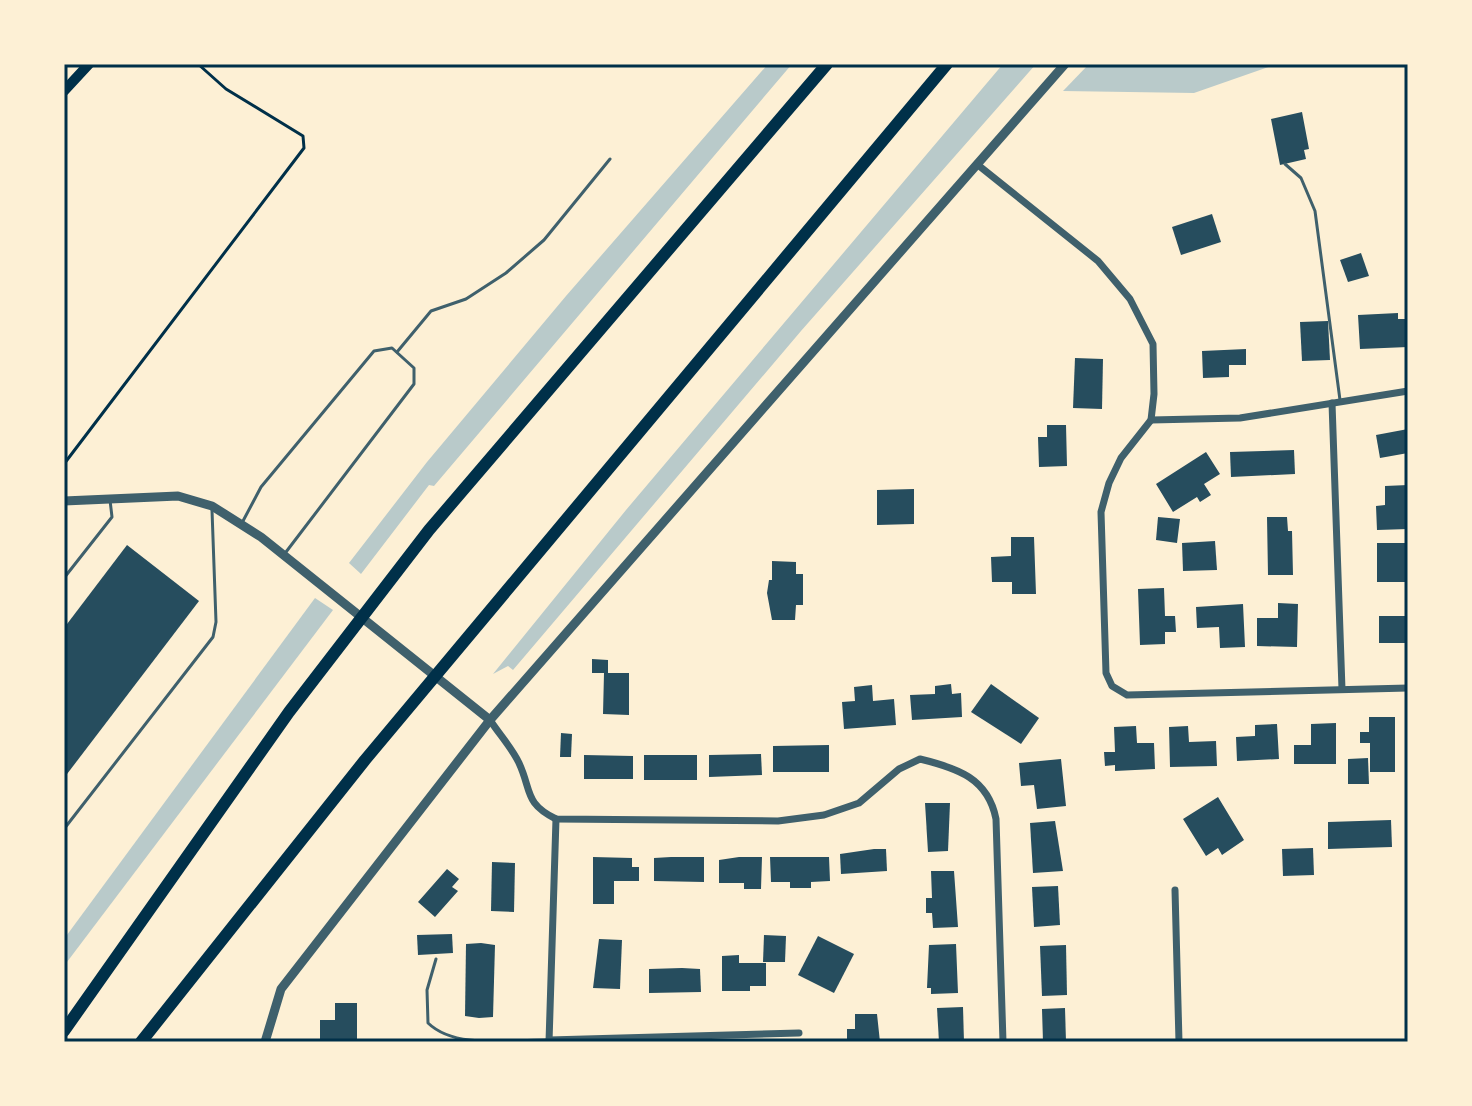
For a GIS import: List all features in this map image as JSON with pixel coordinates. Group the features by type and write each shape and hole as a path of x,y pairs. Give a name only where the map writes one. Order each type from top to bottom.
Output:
{"highway":[{"path":"64,1031 289,712 429,530 827,64"},
{"path":"141,1042 365,760 947,64"}],"main road":[{"path":"64,91 88,65"}],"street":[{"path":"265,1042 281,989 490,720 1065,64"},
{"path":"978,165 1098,261 1130,299 1153,344 1151,420 1121,458 1109,483 1101,512 1106,673 1112,686 1127,695 1408,688"},
{"path":"1151,420 1240,418 1408,391"},
{"path":"1336,402 1342,689"},
{"path":"64,501 178,496 212,506 242,525 490,720 519,763 526,789 537,810 556,819 778,821 824,815 859,803 899,769 920,759 950,767 968,776 992,798 996,819 1003,1042"},
{"path":"556,819 549,1041 799,1033"},
{"path":"1175,890 1179,1042"}],"lane":[{"path":"397,352 431,311 466,299 506,273 544,240 610,159"},
{"path":"1285,164 1301,178 1315,211 1336,402"},
{"path":"242,525 261,487 374,351 387,346 397,352 414,368 414,384 284,555"},
{"path":"64,578 112,517 110,500"},
{"path":"64,829 213,637 216,622 212,506"},
{"path":"436,959 427,990 428,1023 440,1034 465,1040 549,1041"}],"path":[{"path":"64,464 304,148 303,136 291,126 226,89 198,64"}],"shaded area":[{"path":"768,64 792,64 434,486 429,485 361,574 349,563 427,462 566,296"},
{"path":"1003,64 1036,64 801,331 513,670 508,666 493,674 626,510"},
{"path":"1089,64 1277,64 1194,93 1063,91"},
{"path":"315,598 333,610 64,966 64,939"}],"building":[{"path":"1302,112 1309,149 1304,150 1306,159 1280,165 1271,119"},
{"path":"1212,214 1221,242 1181,255 1172,227"},
{"path":"1361,253 1369,276 1348,282 1340,260"},
{"path":"1398,313 1398,319 1408,319 1408,347 1360,349 1358,315"},
{"path":"1328,321 1330,360 1302,361 1300,322"},
{"path":"1246,349 1246,365 1229,365 1229,377 1203,378 1202,351"},
{"path":"1075,358 1103,359 1102,409 1073,408"},
{"path":"1047,425 1066,425 1067,466 1039,467 1038,437 1047,437"},
{"path":"1408,429 1408,453 1380,458 1376,435"},
{"path":"1294,450 1295,474 1231,477 1230,452"},
{"path":"1206,452 1220,474 1204,484 1211,495 1200,502 1197,497 1173,512 1156,484"},
{"path":"1408,485 1408,529 1377,530 1376,506 1385,505 1385,486"},
{"path":"914,489 914,524 877,525 877,490"},
{"path":"1158,517 1180,519 1177,543 1156,540"},
{"path":"1267,517 1287,517 1288,531 1292,531 1293,575 1268,575"},
{"path":"1011,537 1034,537 1036,594 1012,594 1012,582 992,582 991,557 1011,556"},
{"path":"1215,541 1217,570 1183,571 1182,543"},
{"path":"1377,543 1408,543 1408,582 1377,582"},
{"path":"127,545 199,601 64,778 64,628"},
{"path":"772,561 796,562 796,574 803,574 803,605 796,605 795,620 772,620 767,593 769,580 772,580"},
{"path":"1164,588 1165,616 1175,616 1176,632 1165,632 1165,644 1140,645 1138,589"},
{"path":"1278,603 1298,604 1297,647 1257,646 1257,618 1278,618"},
{"path":"1243,604 1245,647 1220,648 1219,627 1197,628 1196,607"},
{"path":"1379,616 1408,616 1408,643 1379,643"},
{"path":"592,659 608,660 608,673 629,673 629,715 603,714 604,673 592,673"},
{"path":"951,684 952,694 961,693 962,717 912,720 910,695 935,694 935,686"},
{"path":"991,684 1039,718 1021,744 971,712"},
{"path":"872,685 873,701 894,699 896,725 844,729 842,702 855,701 854,687"},
{"path":"1369,717 1395,717 1395,772 1370,772 1370,743 1360,743 1360,732 1369,732"},
{"path":"1336,723 1336,764 1294,764 1294,745 1311,745 1311,724"},
{"path":"1277,724 1279,759 1237,761 1236,737 1255,736 1255,725"},
{"path":"1136,726 1137,743 1154,743 1155,769 1115,771 1115,765 1105,766 1104,752 1115,752 1114,727"},
{"path":"1188,726 1189,742 1216,741 1217,766 1170,767 1169,727"},
{"path":"561,733 572,734 571,757 560,757"},
{"path":"829,745 829,772 773,772 773,746"},
{"path":"761,754 762,775 709,777 709,755"},
{"path":"584,755 633,756 633,779 584,779"},
{"path":"644,755 697,755 697,780 644,780"},
{"path":"1368,758 1369,784 1348,784 1348,759"},
{"path":"1061,759 1066,806 1037,809 1034,785 1021,786 1019,763"},
{"path":"1218,797 1244,840 1222,855 1218,848 1206,856 1183,819"},
{"path":"925,803 950,803 948,851 928,852"},
{"path":"1391,820 1392,847 1328,849 1328,822"},
{"path":"1055,821 1063,871 1033,873 1030,823"},
{"path":"1313,848 1314,875 1283,876 1282,849"},
{"path":"886,849 887,871 841,874 840,854"},
{"path":"593,857 632,858 632,867 639,867 639,881 614,881 614,904 593,904"},
{"path":"704,857 704,882 654,881 654,858"},
{"path":"762,857 761,889 744,889 744,883 719,883 719,860"},
{"path":"770,857 829,857 830,881 811,882 811,888 790,888 790,882 771,882"},
{"path":"492,862 515,863 514,912 491,911"},
{"path":"447,869 459,879 452,887 458,891 435,917 418,902"},
{"path":"931,871 954,871 958,927 933,928 932,913 926,913 926,898 932,898"},
{"path":"1058,886 1060,925 1034,927 1032,887"},
{"path":"452,934 453,953 418,955 417,935"},
{"path":"764,935 786,936 785,962 763,962"},
{"path":"818,936 854,954 834,993 798,975"},
{"path":"599,939 622,940 620,989 593,988"},
{"path":"466,944 495,945 493,1017 479,1018 465,1016"},
{"path":"956,944 958,993 931,994 931,988 927,988 929,945"},
{"path":"1066,945 1067,995 1042,996 1040,946"},
{"path":"739,955 739,963 766,963 766,986 750,986 750,991 722,991 722,956"},
{"path":"649,969 700,969 701,992 649,993"},
{"path":"335,1003 357,1003 357,1042 320,1042 320,1020 335,1020"},
{"path":"963,1007 964,1042 939,1042 937,1008"},
{"path":"1065,1008 1066,1042 1043,1042 1042,1009"},
{"path":"855,1014 877,1014 880,1042 847,1042 847,1029 855,1029"}]}
